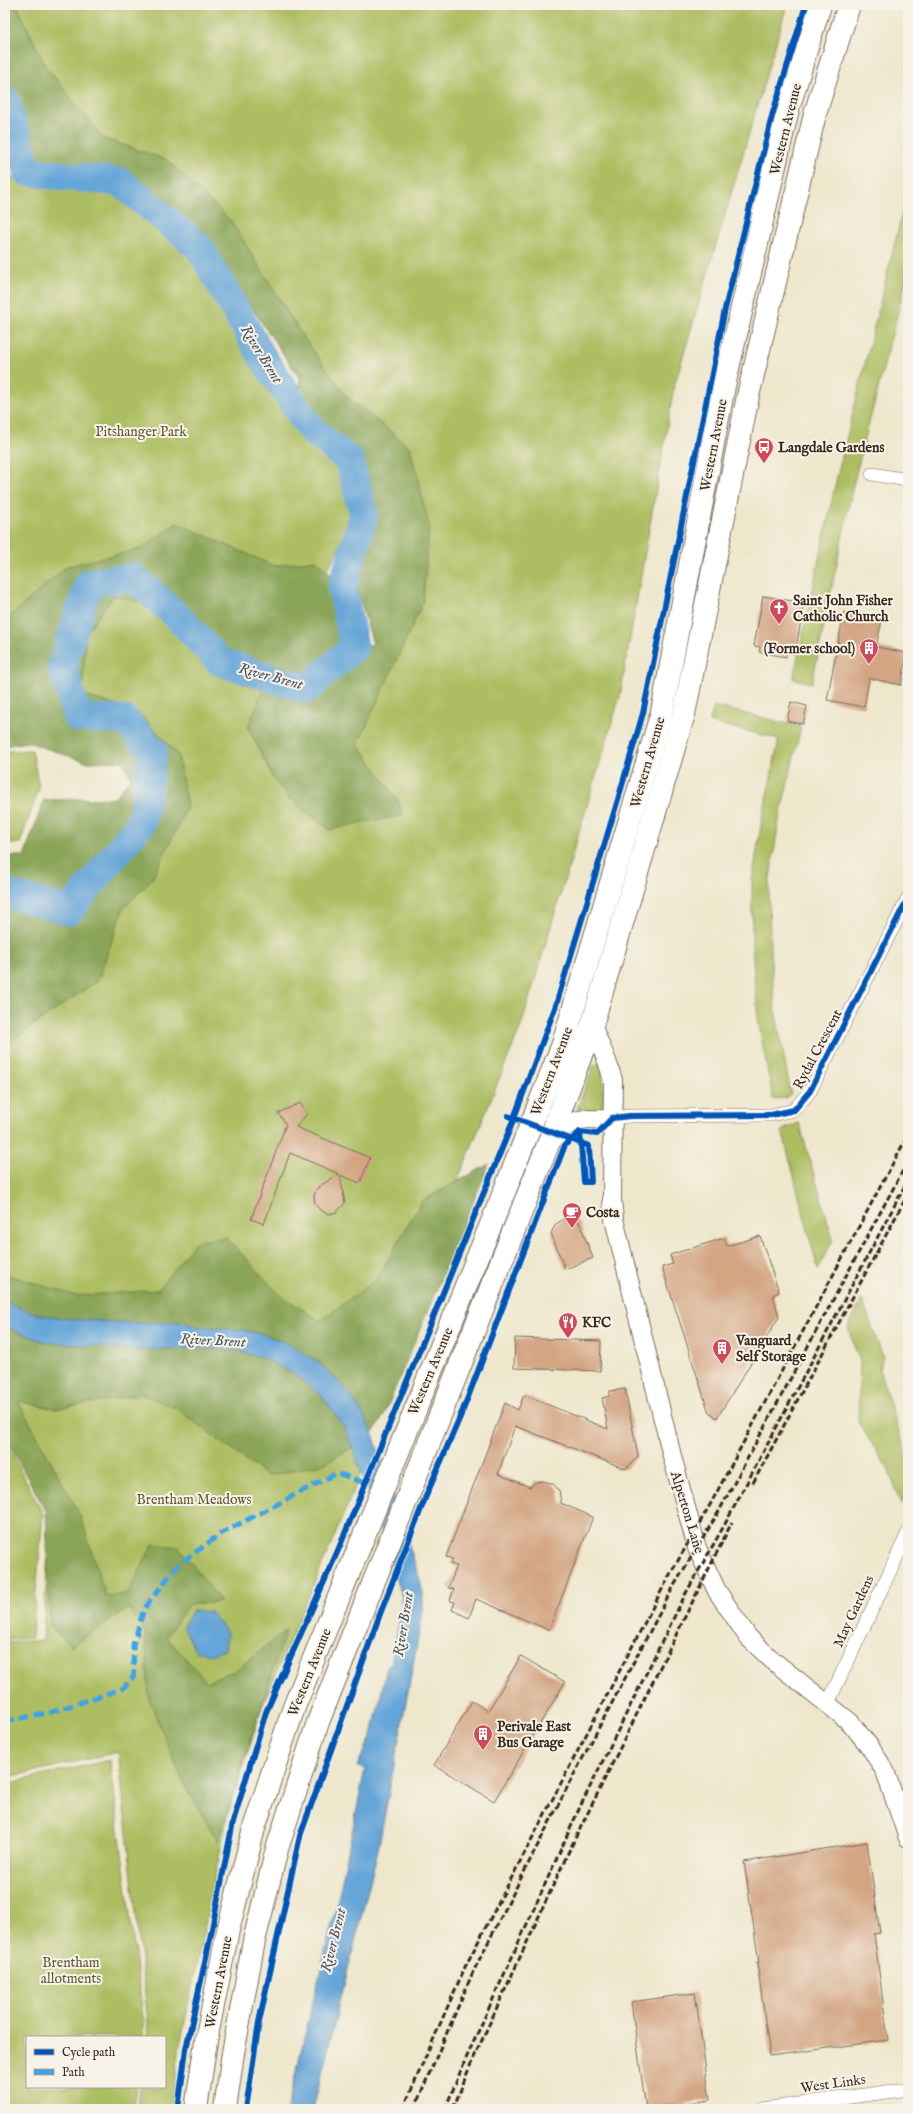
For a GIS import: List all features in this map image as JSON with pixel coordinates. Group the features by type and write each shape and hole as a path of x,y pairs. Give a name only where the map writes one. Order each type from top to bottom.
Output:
{"highway":[{"name":"Western Avenue","path":"196,2109 206,2041 228,1930 254,1828 294,1707 563,1044 662,712 724,386 788,108 820,5"},
{"name":"Western Avenue","path":"225,2109 233,2053 254,1941 277,1849 318,1722 366,1605 547,1147 592,1025 684,714 748,396 815,114 849,5"}],"main road":[{"name":"Alperton Lane","path":"592,1025 613,1080 612,1200 614,1219 672,1456 697,1548 717,1592 748,1637 772,1660 850,1722 870,1747 885,1771 908,1838"},
{"path":"547,1147 560,1131 569,1124 581,1120 599,1121 612,1118"}],"street":[{"path":"872,474 908,480"},
{"name":"Rydal Crescent","path":"612,1118 630,1116 771,1115 794,1110 810,1091 908,898"},
{"name":"May Gardens","path":"828,1703 908,1533"},
{"name":"West Links","path":"763,2109 908,2089"}],"green space":[{"path":"5,5 787,5 674,387 620,696 521,1026 377,1377 5,1301 5,988 161,753 81,713 72,646 122,584 151,601 313,725 388,658 398,533 366,433 171,173 56,150"},
{"path":"5,5 17,5 46,67 103,138 167,160 231,221 302,335 346,396 410,447 429,526 423,602 358,744 399,802 402,816 358,823 330,830 290,799 273,778 248,727 265,684 268,683 228,669 143,603 114,595 86,633 82,695 138,712 178,755 187,808 152,879 123,909 98,980 18,1036 5,1051 5,856 24,856 44,800 115,798 131,777 122,761 86,762 28,742 5,746 5,621 67,566 141,549 177,523 274,566 316,560 349,591 363,642 358,649 373,644 343,539 377,507 358,460 321,433 299,399 300,379 192,220 168,218 37,163 5,171"},
{"name":"Pitshanger Park","path":"5,177 110,190 192,254 306,437 340,467 355,515 325,575 101,562 5,631"},
{"path":"908,189 908,273 854,481 812,683 793,679 837,477"},
{"path":"714,706 801,727 779,820 769,885 770,948 775,1010 791,1094 786,1098 773,1099 758,1020 752,949 752,881 762,819 779,739 709,722"},
{"path":"32,750 39,788 20,843 5,845 5,751"},
{"path":"599,1063 603,1070 603,1116 577,1109 593,1066"},
{"path":"799,1123 833,1239 818,1270 782,1130"},
{"path":"489,1164 384,1415 371,1436 326,1463 267,1476 176,1408 141,1394 55,1409 18,1401 80,1515 106,1597 128,1594 153,1544 179,1547 221,1602 189,1604 166,1637 207,1682 236,1670 286,1630 218,1841 183,1782 149,1699 145,1632 129,1608 72,1646 50,1626 46,1511 5,1437 5,1274 76,1296 158,1290 195,1242 226,1237 279,1294 320,1321 376,1280 422,1201"},
{"path":"862,1299 883,1357 879,1369 908,1461 908,1490 901,1504 888,1469 858,1422 860,1362 848,1328"},
{"name":"Brentham Meadows","path":"5,1324 307,1395 364,1461 358,1480 262,1707 227,1818 180,2045 171,2109 138,2109 140,2088 166,2088 166,2036 147,2036 148,2023 118,1752 5,1778 5,1643 43,1640 50,1511 5,1414"},
{"path":"5,1440 43,1514 32,1638 5,1640"},
{"name":"Brentham allotments","path":"110,1760 144,2024 143,2036 26,2036 26,2088 137,2088 134,2109 5,2109 5,1784"}],"water":[{"path":"5,1302 37,1314 71,1319 135,1323 185,1322 193,1326 243,1330 266,1335 291,1345 319,1363 344,1387 362,1412 374,1437 418,1573 423,1593 423,1612 378,1850 313,2109 287,2109 340,1890 365,1769 357,1766 372,1735 387,1667 391,1664 402,1606 401,1593 375,1509 344,1426 321,1395 295,1375 264,1358 235,1350 195,1348 140,1350 45,1342 5,1327"},
{"path":"193,1610 210,1612 227,1632 225,1650 210,1655 195,1651 183,1626"}],"building":[{"name":"Saint John Fisher Catholic Church","path":"763,596 804,603 795,654 786,652 786,657 759,652 760,647 754,646"},
{"name":"(Former school)","path":"844,612 882,620 876,647 907,653 901,685 869,678 864,707 827,700"},
{"path":"791,702 807,706 803,724 787,721"},
{"path":"300,1103 307,1114 296,1127 370,1158 360,1183 340,1175 345,1203 337,1212 328,1214 320,1210 315,1204 314,1195 318,1187 339,1174 290,1153 264,1224 251,1219 286,1124 278,1113"},
{"path":"572,1218 579,1222 593,1258 565,1269 551,1233 556,1224 562,1220"},
{"name":"Vanguard Self Storage","path":"760,1236 779,1292 773,1295 779,1317 717,1418 709,1413 662,1267 673,1264 670,1255 724,1238 727,1246"},
{"path":"515,1338 601,1341 600,1371 514,1368"},
{"path":"625,1389 638,1456 626,1469 515,1426 498,1474 530,1487 536,1482 544,1481 553,1484 559,1490 561,1503 593,1517 549,1630 476,1599 469,1618 452,1610 455,1602 450,1601 454,1589 448,1588 457,1566 450,1564 453,1559 446,1557 505,1403 518,1410 524,1395 608,1429 602,1398 610,1396 610,1391"},
{"name":"Perivale East Bus Garage","path":"521,1656 565,1682 494,1801 434,1765 472,1701 488,1711"},
{"path":"867,1842 880,1933 874,1934 888,2040 770,2056 757,1963 759,1963 744,1862"},
{"path":"695,1993 710,2100 646,2109 631,2002"}],"waterway":[{"name":"River Brent","path":"5,100 28,172 120,182 199,247 263,358 312,431 349,460 364,515 342,588 354,647 307,689 220,662 175,614 133,577 89,583 62,666 78,718 125,720 153,751 142,822 69,911 5,893"}],"railway":[{"path":"403,2109 465,1967 668,1578 711,1503 908,1135"},
{"path":"414,2109 473,1972 569,1784 675,1584 718,1513 908,1161"},
{"path":"445,2109 464,2063 580,1807 686,1593 725,1524 908,1180"},
{"path":"753,1483 908,1194"},
{"path":"453,2109 470,2066 568,1853 732,1522"}],"marked path":[{"path":"5,1721 52,1712 124,1688 134,1676 133,1645 144,1609 177,1566 220,1534 337,1473 365,1483"}],"cycle path":[{"path":"178,2109 186,2049 233,1822 266,1712 339,1548 511,1126 556,1005 619,796 643,713 725,309 772,116 806,5"},
{"path":"246,2109 259,2022 300,1836 380,1614 426,1496 463,1410 565,1145 580,1132 597,1134 612,1118 630,1116 771,1115 794,1110 810,1091 908,898"},
{"path":"508,1116 589,1146 591,1182 584,1182 580,1132"}],"place":[{"name":"Langdale Gardens","path":"764,464"},
{"name":"Saint John Fisher Catholic Church","path":"779,625"},
{"name":"(Former school)","path":"869,665"},
{"name":"Costa","path":"572,1229"},
{"name":"KFC","path":"568,1339"},
{"name":"Vanguard Self Storage","path":"722,1365"},
{"name":"Perivale East Bus Garage","path":"483,1751"}]}
